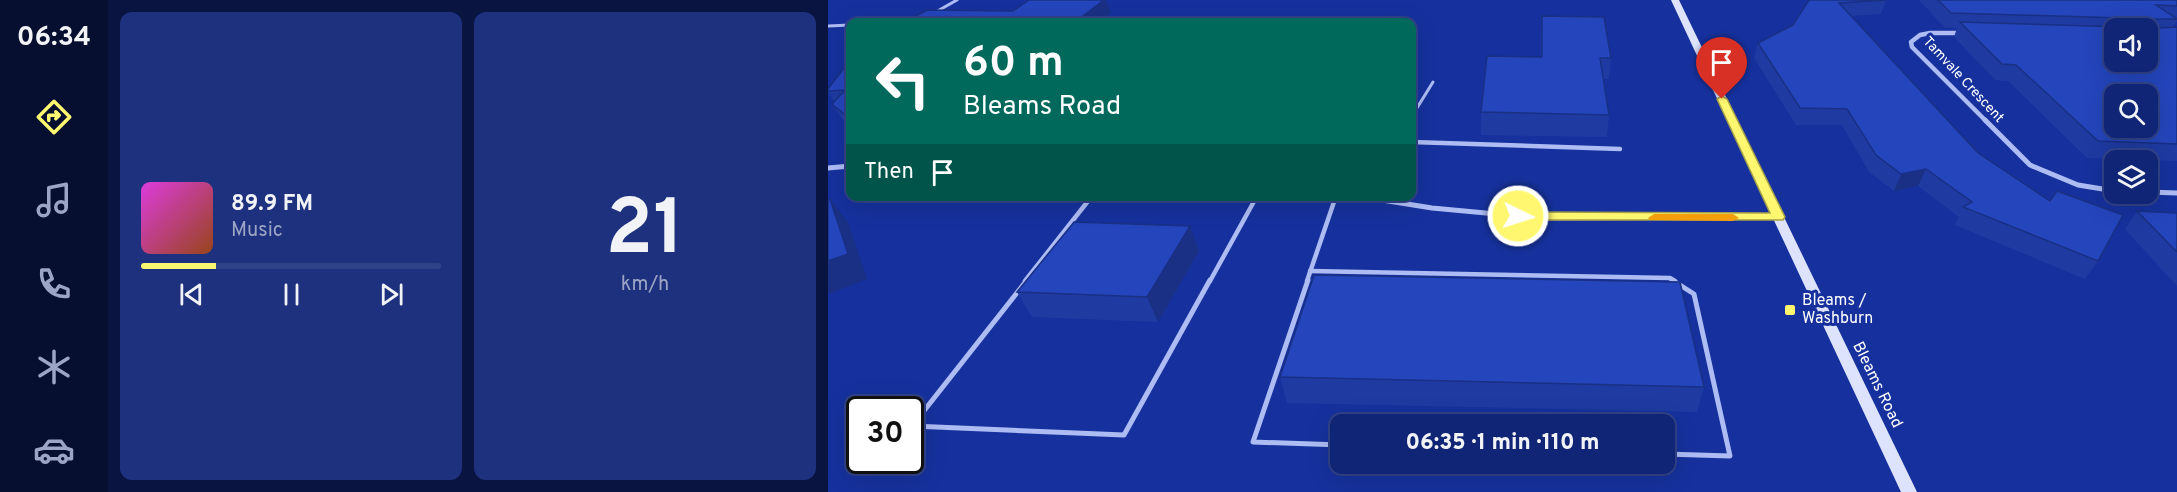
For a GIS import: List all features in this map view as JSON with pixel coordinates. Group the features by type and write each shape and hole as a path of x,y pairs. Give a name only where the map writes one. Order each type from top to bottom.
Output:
{"main road":[{"name":"Bleams Road","path":"1675,0 1909,492"}],"street":[{"name":"Tamvale Crescent","path":"1971,33 1930,33 1920,35 1911,42 1912,47 2030,165 2078,185 2104,189"},
{"path":"828,168 846,166"},
{"path":"2158,193 2177,194"},
{"path":"1391,201 1432,208 1539,218 1778,217"}],"lane":[{"path":"930,16 957,0"},
{"path":"828,26 846,25"},
{"path":"1416,110 1433,82"},
{"path":"1416,142 1620,149"},
{"path":"1088,201 912,426 1124,435 1254,201"},
{"path":"1330,445 1253,442 1334,201"},
{"path":"1310,271 1670,278 1694,294 1730,456 1675,454"}],"building":[{"path":"1029,0 1104,0 1080,18 912,18 927,10 1013,11"},
{"path":"1809,0 1886,0 1839,3 1978,153 2050,201 2057,191 2123,215 2098,261 1963,207 1972,202 1926,169 1901,174 1876,155 1847,109 1800,108 1758,43 1793,25"},
{"path":"1938,0 2177,0 2177,6 2156,5 2177,19 1951,13"},
{"path":"1542,16 1604,17 1611,58 1600,58 1609,115 1481,112 1487,56 1542,57"},
{"path":"1960,22 2104,26 2104,72 2158,72 2158,28 2177,27 2177,144 2098,141 2016,65 2002,64"},
{"path":"846,65 846,116 832,104 845,90 828,91"},
{"path":"828,199 830,199 848,254 828,261"},
{"path":"2137,211 2177,213 2177,252"},
{"path":"1074,222 1190,226 1147,297 1017,292"},
{"path":"1314,275 1680,282 1704,387 1280,377"}],"slow traffic":[{"path":"1654,218 1733,218"}],"place":[{"name":"Bleams / Washburn","path":"1790,310"}],"route":[{"path":"1518,216 1539,218 1778,217 1722,99"}]}
